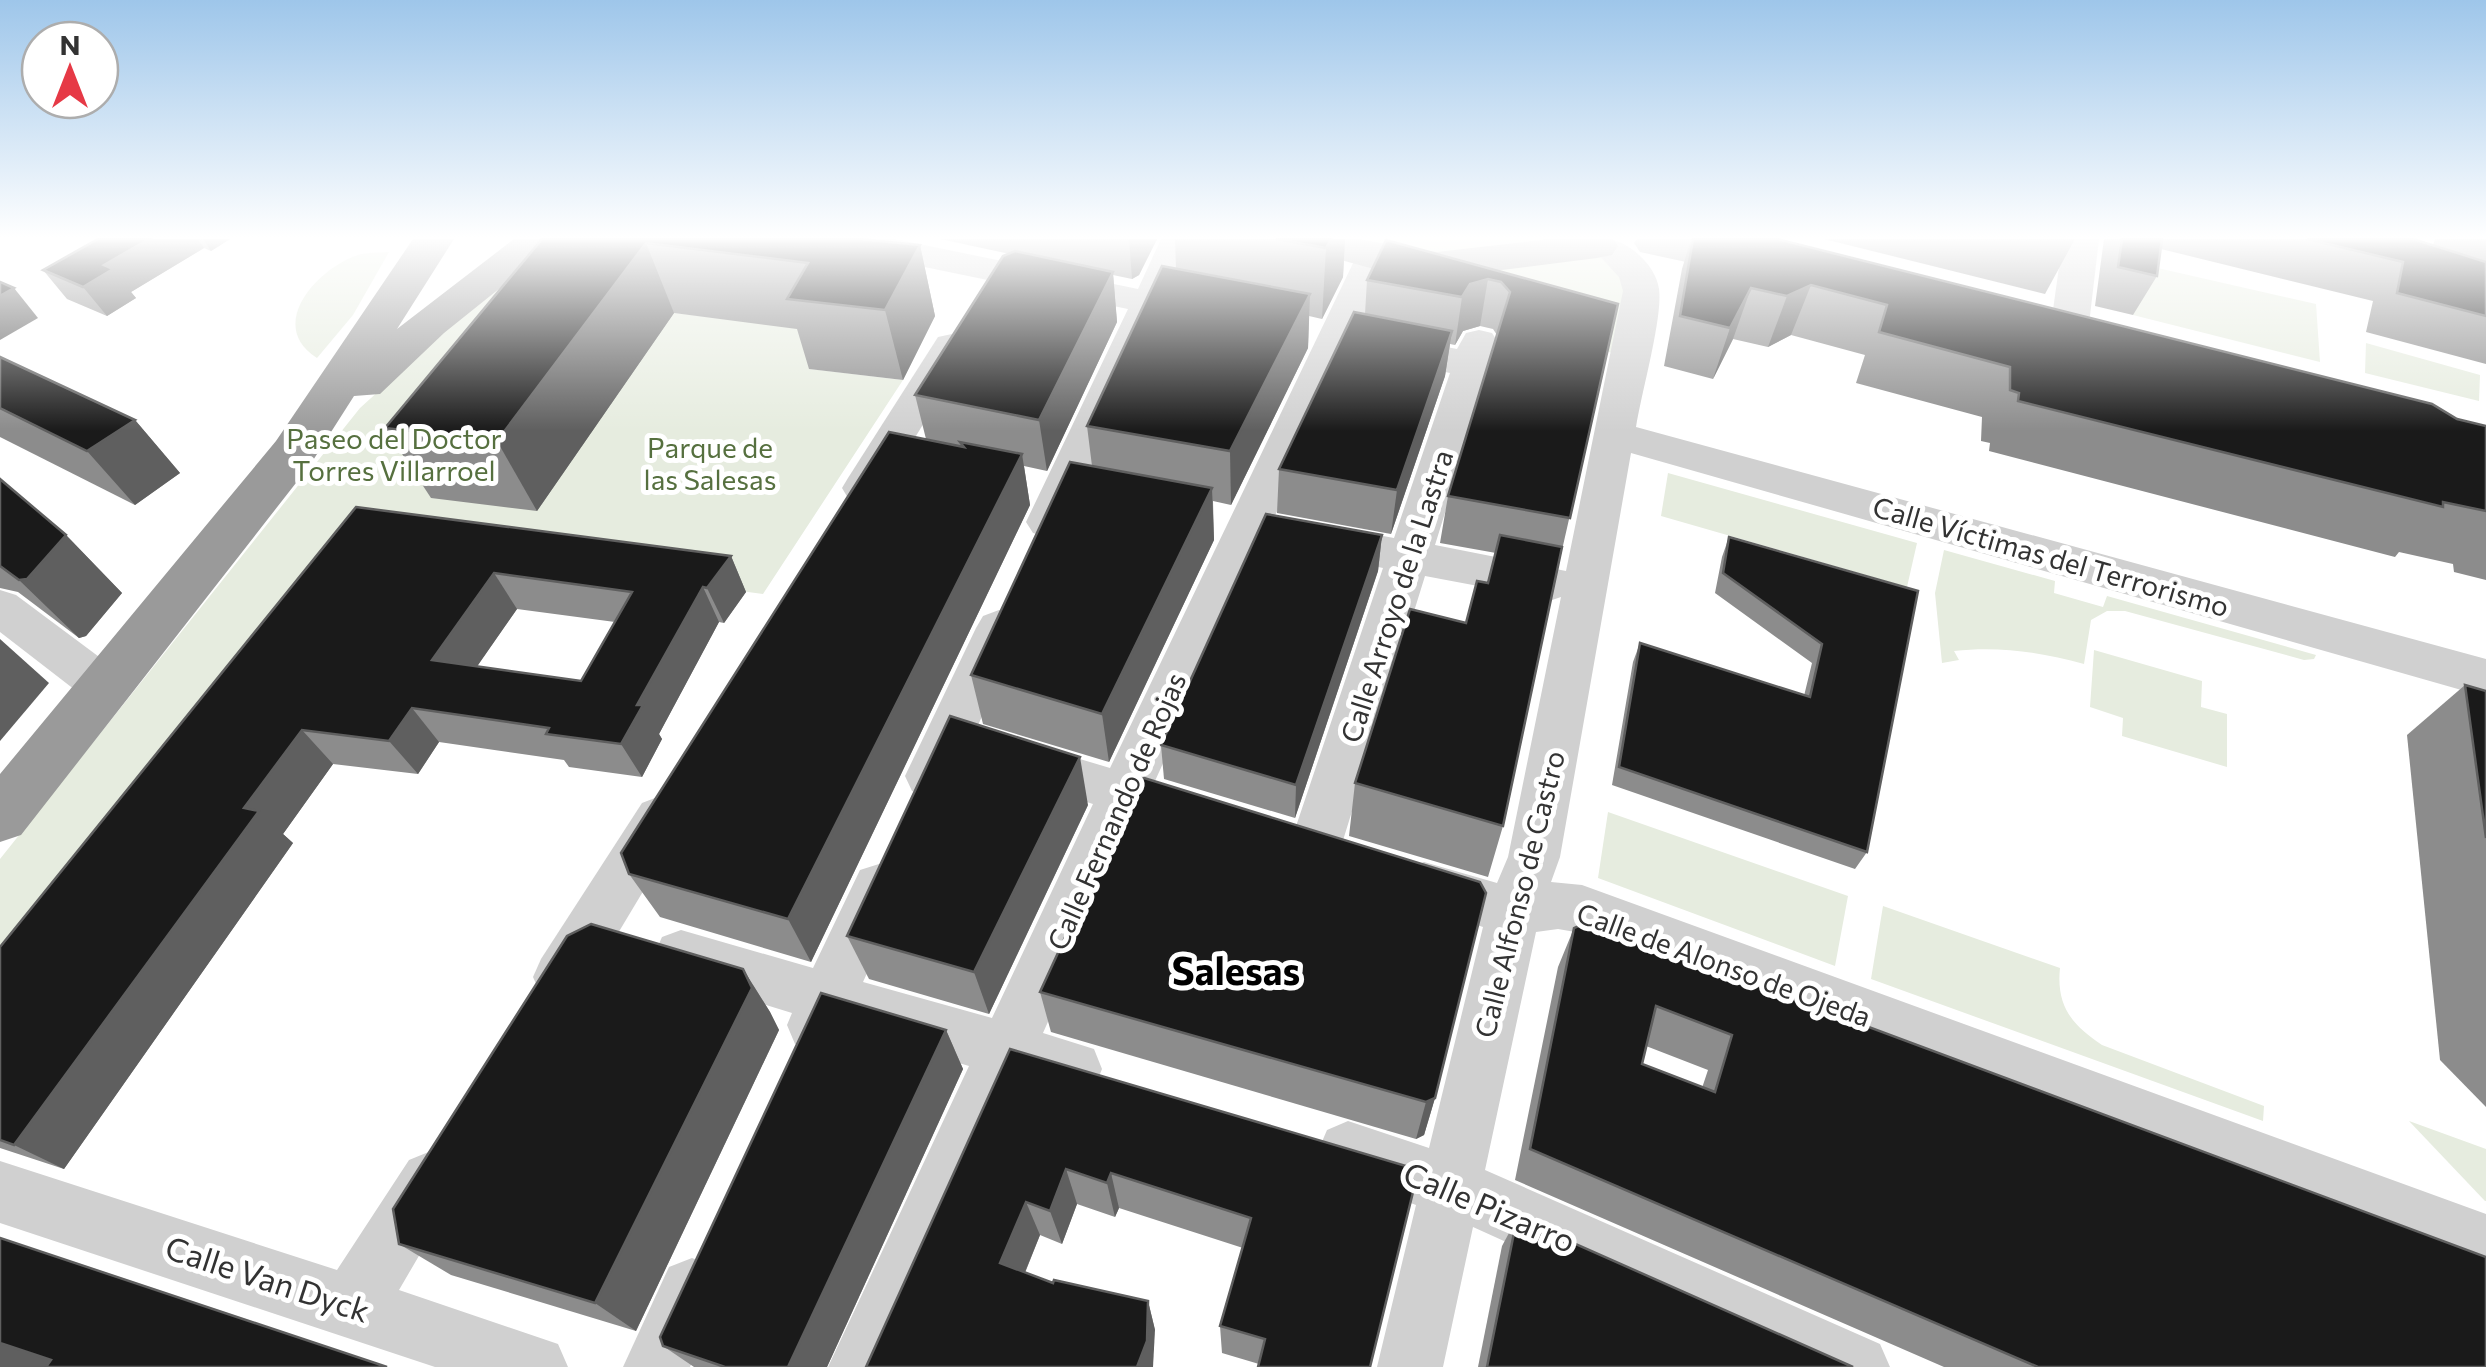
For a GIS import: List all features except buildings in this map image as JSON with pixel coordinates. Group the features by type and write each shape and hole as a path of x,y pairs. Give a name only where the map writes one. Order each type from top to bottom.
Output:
{"highway":[{"path":"0,817 294,453 392,303"},
{"path":"294,453 429,323 456,303"}],"street":[{"path":"841,524 903,463 983,303"},
{"path":"796,1067 1150,303 1222,316"},
{"name":"Calle Fernando de Rojas","path":"861,1367 1123,794 1228,523 1316,334 1340,303"},
{"name":"Calle Alfonso de Castro","path":"1410,1367 1513,912 1534,856 1639,303"},
{"path":"2072,332 2075,303"},
{"name":"Calle Arroyo de la Lastra","path":"1316,334 1476,354 1407,556 1350,862"},
{"name":"Calle Víctimas del Terrorismo","path":"1616,435 2486,678"},
{"path":"1228,523 1585,590"},
{"path":"0,607 105,687"},
{"name":"Calle de Alonso de Ojeda","path":"948,738 1513,912 1558,906 1582,909 2486,1245"},
{"path":"531,1024 684,779"},
{"path":"591,929 1119,1083"},
{"name":"Calle Pizarro","path":"1305,1138 1451,1186 1857,1367"},
{"path":"352,1305 457,1142"},
{"name":"Calle Van Dyck","path":"0,1192 535,1367"},
{"path":"656,1367 712,1246"}],"green space":[{"path":"302,303 360,303 317,358 302,345 296,315"},
{"path":"476,303 677,303 674,313 831,330 810,369 903,380 763,594 381,543 0,1036 0,859 360,408"},
{"path":"1485,303 1627,303 1630,357 1605,351"},
{"path":"2135,303 2316,304 2320,362 2133,315"},
{"path":"2366,343 2480,375 2479,401 2365,373"},
{"path":"1668,473 1917,543 1907,587 1661,516"},
{"path":"1944,550 2055,581 2054,593 2103,607 2107,596 2316,655 2304,660 2125,611 2107,611 2091,620 2084,664 2035,653 1987,649 1954,651 1959,660 1942,663 1935,593"},
{"path":"2094,650 2202,681 2201,707 2227,714 2227,767 2122,736 2123,718 2090,707"},
{"path":"1608,812 1848,896 1835,966 1598,878"},
{"path":"1883,906 2060,968 2064,1004 2074,1022 2091,1038 2264,1106 2263,1121 1871,979"},
{"path":"2409,1121 2486,1149 2486,1201 2485,1201"}],"district":[{"name":"Salesas","path":"1236,969"}],"park label":[{"name":"Paseo del Doctor Torres Villarroel","path":"394,454"},
{"name":"Parque de las Salesas","path":"710,463"}]}
